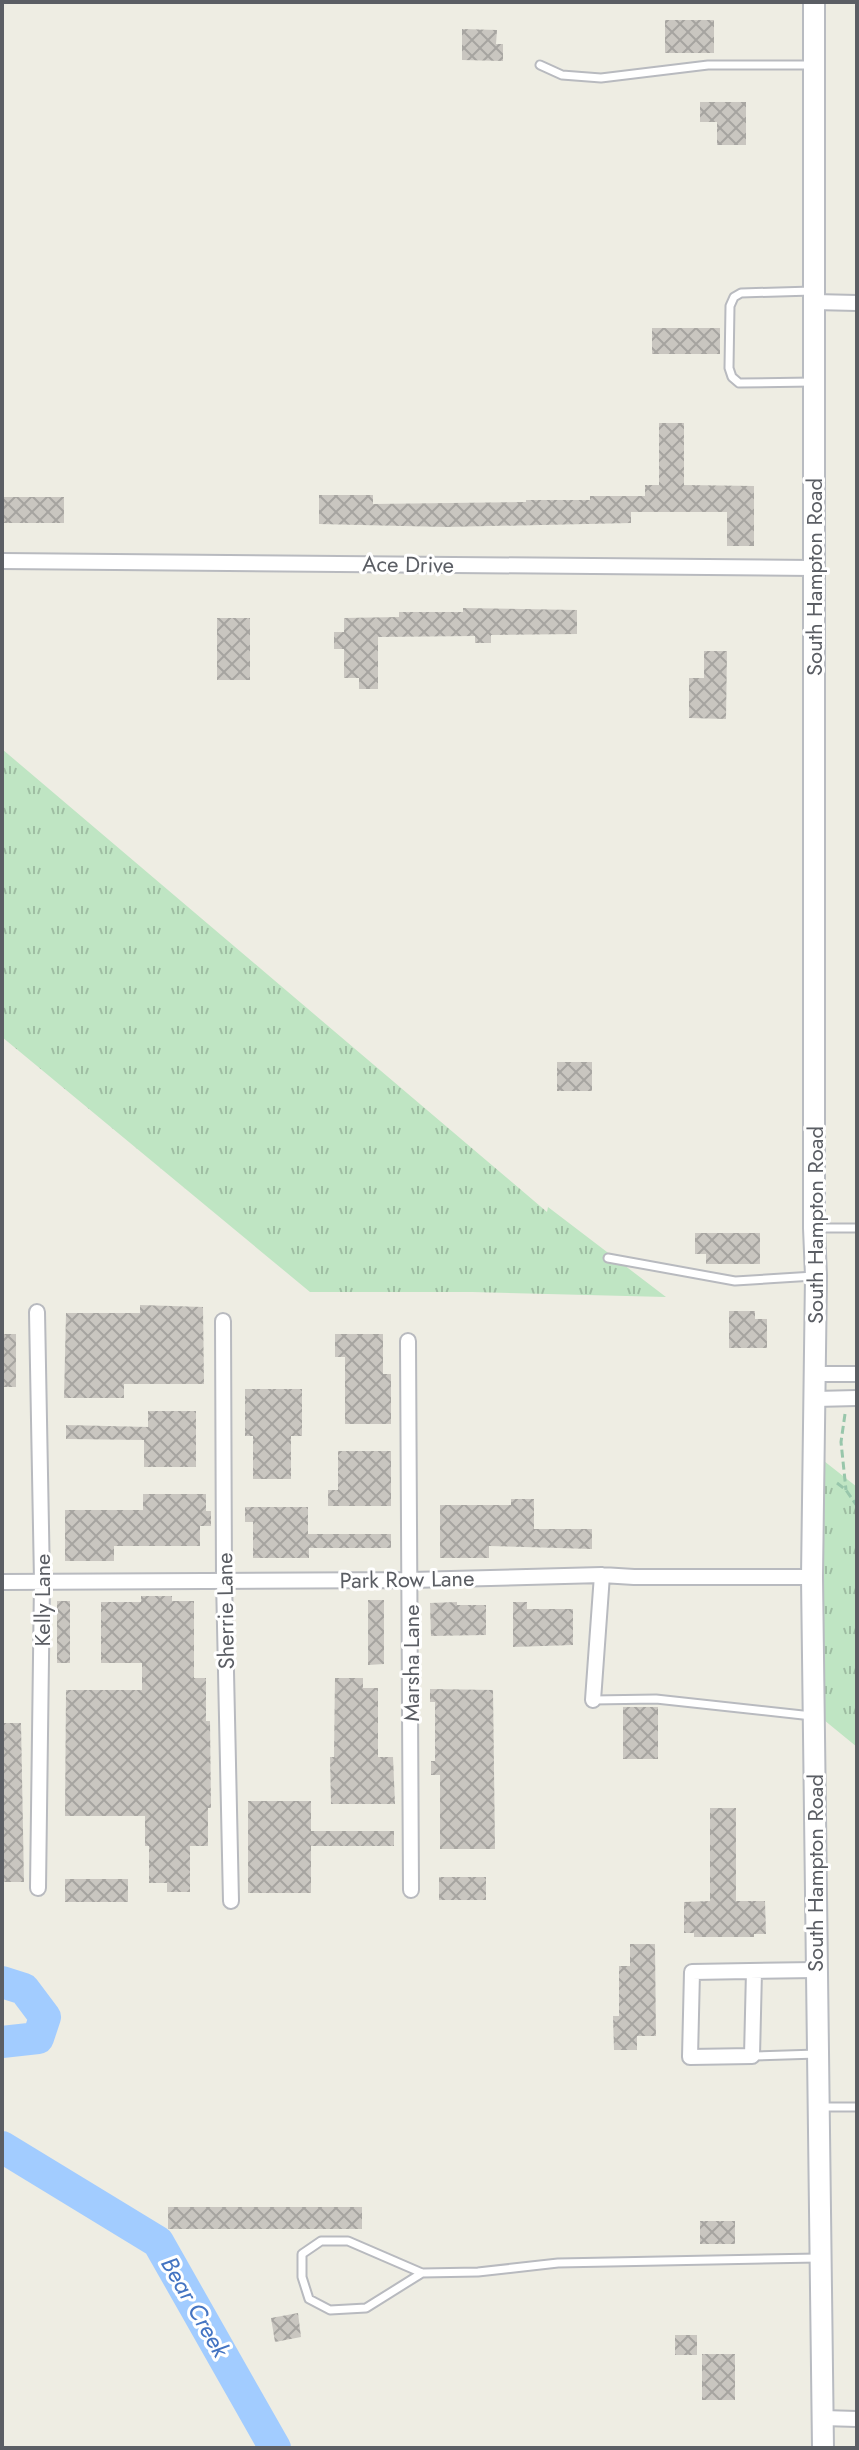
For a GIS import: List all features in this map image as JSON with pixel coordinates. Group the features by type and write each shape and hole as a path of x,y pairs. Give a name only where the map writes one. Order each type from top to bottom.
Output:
{"main road":[{"name":"South Hampton Road","path":"814,2 816,1276 812,1577 823,2448"}],"street":[{"path":"814,296 857,303"},
{"name":"Ace Drive","path":"2,561 813,568"},
{"name":"Kelly Lane","path":"37,1312 42,1581 38,1888"},
{"name":"Sherrie Lane","path":"223,1321 224,1580 231,1901"},
{"name":"Marsha Lane","path":"408,1341 411,1890"},
{"path":"814,1374 857,1374"},
{"path":"815,1399 851,1398"},
{"path":"593,1700 602,1575"},
{"name":"Park Row Lane","path":"2,1582 411,1580 602,1575 812,1577"},
{"path":"754,1971 752,2056 690,2057 692,1972 754,1971 816,1970"},
{"path":"823,2418 857,2419"}],"lane":[{"path":"540,65 562,75 601,78 708,65 814,65"},
{"path":"814,296 741,293 734,297 730,306 729,368 732,377 739,383 815,382"},
{"path":"814,1228 857,1228"},
{"path":"608,1258 735,1281 816,1276"},
{"path":"593,1700 656,1699 814,1716"},
{"path":"752,2056 818,2054"},
{"path":"820,2107 857,2107"},
{"path":"422,2273 366,2308 330,2310 309,2299 302,2277 302,2254 321,2241 348,2241 422,2273 478,2272 558,2263 821,2258"}],"path":[{"path":"846,1490 841,1442 851,1398"},
{"path":"837,1483 857,1506"}],"green space":[{"path":"2,749 547,1212 548,1207 666,1297 310,1292 2,1037"},
{"path":"824,1461 857,1487 857,1747 824,1720"}],"building":[{"path":"665,20 714,20 714,53 665,53"},
{"path":"462,29 497,30 496,44 503,44 503,61 462,60"},
{"path":"700,102 746,102 746,145 717,145 717,122 700,122"},
{"path":"652,328 720,328 720,354 652,354"},
{"path":"659,423 684,423 684,485 754,486 754,546 727,546 727,512 631,512 631,523 446,527 319,524 319,495 373,495 373,504 526,502 590,500 590,496 645,496 645,485 659,485"},
{"path":"2,497 64,497 64,523 2,523"},
{"path":"463,608 577,610 577,634 491,635 491,643 475,643 475,636 378,637 378,689 359,689 359,678 344,678 344,649 334,649 334,632 344,632 344,618 399,617 399,612 463,612"},
{"path":"217,618 250,618 250,680 217,680"},
{"path":"704,651 727,651 726,719 689,718 689,678 704,678"},
{"path":"557,1062 592,1062 592,1091 557,1091"},
{"path":"695,1233 760,1233 760,1264 706,1264 706,1254 695,1254"},
{"path":"140,1305 203,1307 204,1384 124,1384 124,1398 64,1398 66,1313 140,1313"},
{"path":"729,1311 755,1311 755,1319 767,1319 767,1348 729,1348"},
{"path":"2,1334 16,1334 16,1387 2,1387"},
{"path":"335,1334 383,1334 383,1374 391,1374 391,1424 345,1424 345,1357 335,1357"},
{"path":"245,1389 302,1389 302,1436 291,1436 291,1479 253,1479 253,1436 245,1436"},
{"path":"148,1411 196,1411 196,1467 144,1467 144,1440 66,1439 66,1425 148,1427"},
{"path":"338,1451 391,1451 391,1506 328,1506 328,1490 338,1490"},
{"path":"143,1494 206,1494 206,1511 211,1511 211,1526 200,1526 200,1546 114,1546 114,1561 65,1561 65,1510 143,1510"},
{"path":"511,1499 534,1499 534,1529 592,1529 592,1549 489,1546 489,1558 440,1558 440,1505 511,1505"},
{"path":"245,1507 308,1507 308,1534 391,1534 391,1548 309,1548 309,1558 253,1558 253,1522 245,1522"},
{"path":"141,1596 172,1596 172,1601 194,1601 194,1678 206,1678 211,1808 208,1808 208,1846 190,1846 190,1892 167,1892 167,1883 149,1883 145,1816 65,1816 66,1690 142,1690 142,1663 101,1663 101,1602 141,1602"},
{"path":"368,1600 384,1600 384,1664 368,1665"},
{"path":"57,1601 70,1601 70,1663 57,1663"},
{"path":"457,1602 457,1605 486,1605 486,1635 431,1636 430,1603"},
{"path":"513,1602 527,1602 527,1609 573,1609 573,1645 513,1647"},
{"path":"335,1678 363,1678 363,1688 378,1688 378,1757 393,1757 395,1804 331,1804 330,1757 334,1757"},
{"path":"430,1689 493,1690 495,1849 440,1849 440,1775 431,1775 431,1761 435,1761 435,1702 430,1702"},
{"path":"623,1707 658,1707 658,1759 623,1759"},
{"path":"2,1723 21,1723 24,1882 2,1882"},
{"path":"248,1801 311,1801 311,1831 394,1831 394,1846 311,1846 311,1893 248,1893"},
{"path":"710,1808 736,1808 736,1901 765,1901 766,1934 754,1934 754,1937 694,1937 694,1933 684,1933 684,1902 710,1901"},
{"path":"439,1877 486,1877 486,1900 439,1900"},
{"path":"65,1879 128,1879 128,1902 65,1902"},
{"path":"630,1944 655,1944 656,2036 637,2036 637,2050 614,2050 613,2016 619,2016 619,1966 630,1966"},
{"path":"168,2207 362,2207 362,2229 168,2229"},
{"path":"700,2221 735,2221 735,2244 700,2244"},
{"path":"298,2313 301,2337 275,2342 271,2318"},
{"path":"675,2335 697,2335 697,2355 675,2355"},
{"path":"702,2354 735,2354 735,2400 702,2400"}],"waterway":[{"name":"Bear Creek","path":"2,1982 24,1989 45,2017 38,2038 2,2042"},
{"name":"Bear Creek","path":"2,2147 158,2242 275,2448"}]}
